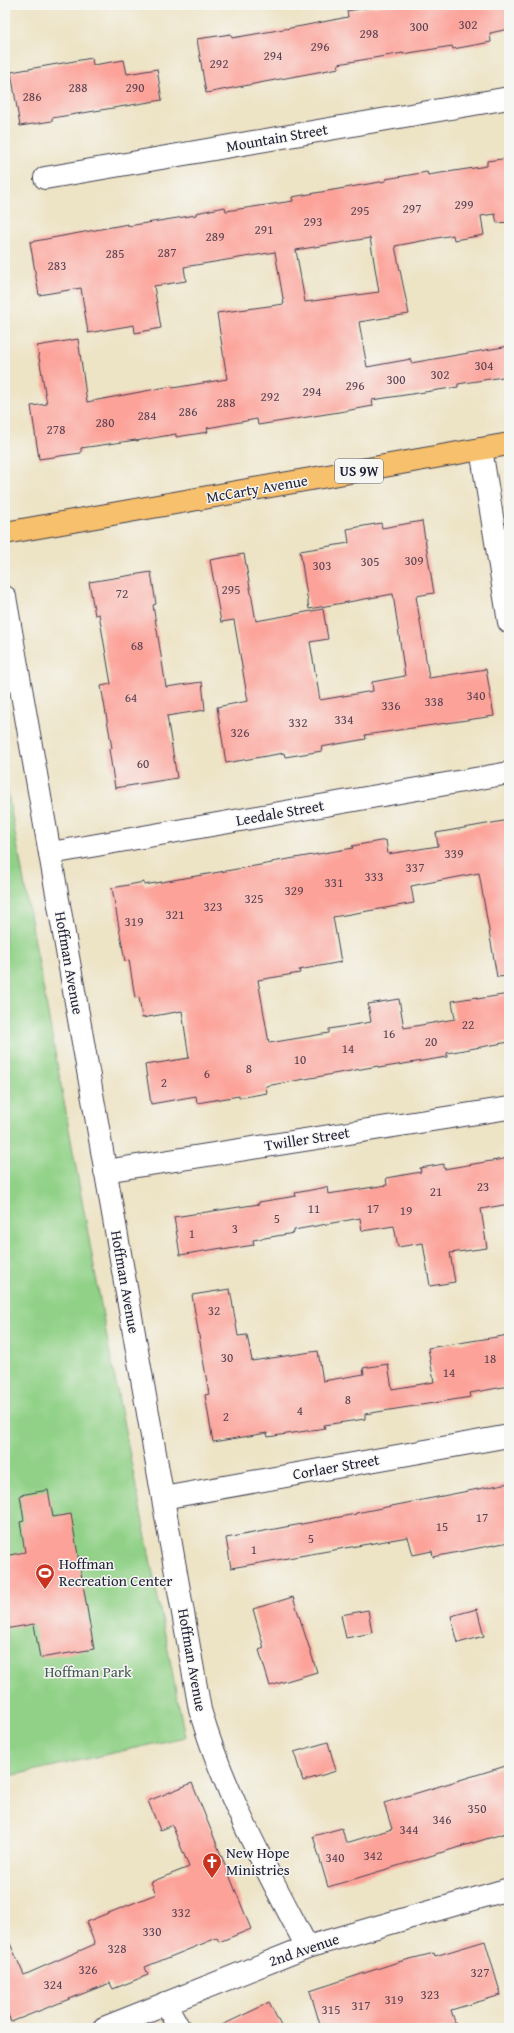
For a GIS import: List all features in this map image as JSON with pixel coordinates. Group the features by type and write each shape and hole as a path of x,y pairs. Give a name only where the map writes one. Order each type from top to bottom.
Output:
{"main road":[{"name":"McCarty Avenue","path":"5,533 509,444"}],"street":[{"name":"Mountain Street","path":"45,178 509,98"},
{"path":"481,449 509,622"},
{"name":"Hoffman Avenue","path":"5,597 200,1710 239,1815 307,1947"},
{"name":"Leedale Street","path":"51,853 509,773"},
{"name":"Twiller Street","path":"105,1171 509,1108"},
{"name":"Corlaer Street","path":"163,1498 509,1436"},
{"name":"2nd Avenue","path":"104,2028 307,1947 509,1889"},
{"path":"165,2004 179,2028"}],"green space":[{"name":"Hoffman Park","path":"5,778 110,1354 185,1737 5,1777"}],"building":[{"path":"384,5 509,5 509,29 490,33 491,42 453,49 452,46 403,53 338,64 339,68 206,93 197,39 231,34 232,38 302,26 348,17 347,11"},
{"path":"92,58 93,65 124,60 127,74 157,69 162,100 52,118 52,121 20,126 11,72"},
{"path":"509,158 509,222 497,223 495,214 481,216 484,235 454,240 453,235 395,246 409,314 359,322 367,367 411,359 411,363 509,346 509,376 458,384 458,387 372,400 373,406 345,411 258,425 257,419 207,428 208,432 176,437 176,434 81,448 81,453 39,459 31,406 47,404 37,346 78,339 87,402 172,386 173,388 227,379 217,313 284,304 275,252 184,267 186,281 154,286 161,328 135,333 134,325 88,333 81,288 39,295 30,242 128,224 128,226 196,215 196,213 225,207 226,211 293,201 292,197 386,181 386,179 427,172 428,175 487,166 487,161","holes":["370,238 379,292 305,302 296,250"]},
{"path":"422,521 434,593 416,596 429,678 486,669 494,716 365,735 366,739 321,747 322,751 285,757 284,753 226,763 217,707 248,701 234,620 221,622 210,560 244,554 256,621 323,609 328,639 310,642 320,700 373,691 372,682 405,676 393,594 309,609 300,551 349,543 347,529 381,523 382,528"},
{"path":"151,572 156,604 153,605 166,687 202,682 205,710 167,716 177,778 115,788 109,749 112,748 101,686 111,684 99,614 95,615 89,582"},
{"path":"509,820 509,976 497,977 479,873 411,886 414,903 333,917 341,962 299,970 300,973 258,980 269,1043 329,1033 329,1029 371,1022 368,1004 399,999 404,1028 455,1019 452,1001 509,994 509,1042 447,1053 447,1057 379,1068 378,1066 266,1086 267,1093 239,1098 239,1096 197,1103 196,1096 151,1104 145,1065 189,1058 182,1011 142,1018 139,997 135,998 129,960 125,961 112,888 144,882 144,885 272,863 353,848 352,846 386,840 388,854 438,846 436,833"},
{"path":"509,1158 509,1204 481,1209 487,1248 450,1253 455,1282 430,1286 423,1243 398,1247 394,1226 362,1231 360,1218 294,1230 294,1233 253,1240 254,1245 222,1250 222,1248 180,1255 174,1217 259,1204 259,1202 296,1196 295,1193 327,1187 328,1194 387,1185 386,1178 421,1172 420,1168 444,1164 444,1169"},
{"path":"230,1289 238,1336 247,1335 252,1361 318,1351 323,1381 364,1374 363,1368 388,1364 392,1389 434,1382 428,1348 509,1335 509,1386 470,1393 471,1397 365,1414 365,1419 324,1425 325,1428 268,1437 267,1433 213,1442 205,1395 209,1394 192,1295"},
{"path":"509,1483 509,1542 433,1557 432,1551 413,1555 408,1537 231,1568 226,1538 356,1514"},
{"name":"Hoffman Recreation Center","path":"48,1490 53,1517 71,1514 94,1649 40,1658 34,1624 5,1629 5,1556 25,1552 20,1522 24,1521 20,1495"},
{"path":"293,1597 317,1672 270,1686 259,1650 264,1648 253,1609"},
{"path":"477,1609 484,1636 458,1643 451,1616"},
{"path":"368,1610 372,1633 346,1638 341,1615"},
{"path":"328,1742 336,1771 303,1781 294,1752"},
{"path":"509,1765 509,1832 328,1887 313,1836 342,1828 346,1843 392,1829 384,1803"},
{"path":"192,1783 251,1929 219,1942 217,1938 145,1967 148,1975 113,1989 110,1983 11,2022 5,2007 5,1932 24,1975 95,1944 86,1922 156,1894 151,1882 189,1867 172,1825 160,1830 148,1801"},
{"path":"485,1941 501,1995 451,2010 457,2028 321,2028 310,1991 398,1962 434,1953 435,1956"},
{"path":"269,2002 282,2028 216,2028 258,2008"}],"place":[{"name":"Hoffman Recreation Center","path":"45,1590"},
{"name":"New Hope Ministries","path":"212,1879"}]}
